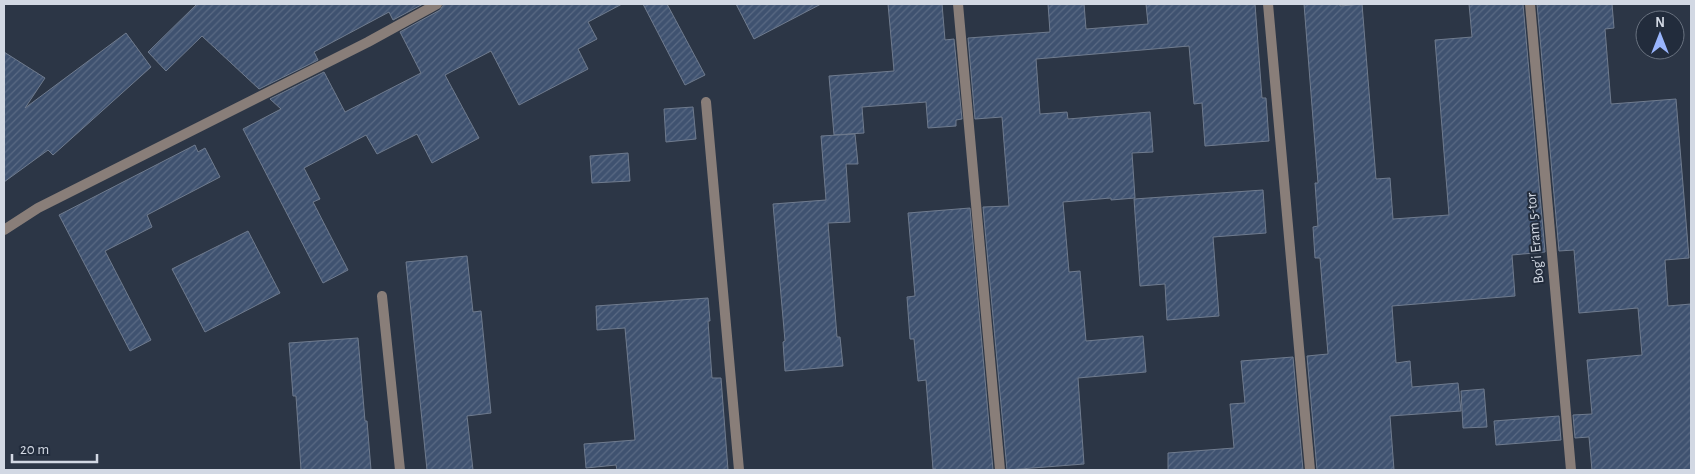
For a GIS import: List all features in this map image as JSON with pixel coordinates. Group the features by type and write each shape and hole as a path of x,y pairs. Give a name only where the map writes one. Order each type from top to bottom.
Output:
{"street":[{"path":"4,230 38,208 368,42 437,4"},
{"path":"958,4 1000,470"},
{"path":"1268,4 1310,470"},
{"name":"Bog'i Eram 5-tor","path":"1530,4 1571,470"},
{"path":"706,102 739,470"},
{"path":"382,296 400,470"}],"building":[{"path":"197,4 423,4 393,20 389,12 314,52 318,60 259,89 202,36 166,71 148,52"},
{"path":"444,4 622,4 588,22 597,39 578,49 588,69 519,105 491,51 445,75 479,138 432,163 417,134 377,154 366,135 304,168 320,199 313,202 348,270 323,283 243,129 281,109 270,99 324,72 345,112 421,73 400,32 440,10"},
{"path":"643,4 667,4 705,75 685,85"},
{"path":"736,4 821,4 754,39"},
{"path":"888,4 942,4 945,40 954,39 962,119 956,120 956,126 928,128 926,102 862,107 864,133 834,135 829,76 894,71"},
{"path":"1048,4 1084,4 1086,29 1148,24 1146,4 1255,4 1262,98 1266,98 1269,141 1205,146 1202,103 1194,104 1189,46 1036,59 1040,114 1067,112 1068,119 1150,112 1153,152 1132,153 1135,198 1063,202 1069,272 1080,271 1086,341 1143,336 1146,372 1078,378 1084,464 1007,470 983,207 1009,206 1002,117 975,119 968,38 1050,32"},
{"path":"1304,4 1340,4 1340,6 1362,4 1376,179 1390,178 1393,219 1449,215 1435,40 1472,37 1469,4 1523,4 1545,252 1512,255 1515,296 1392,306 1396,363 1410,361 1412,387 1458,383 1461,411 1390,416 1394,470 1317,470 1307,356 1328,354 1320,258 1315,258 1313,227 1318,226 1315,183 1318,183"},
{"path":"1537,4 1612,4 1614,28 1605,29 1611,104 1676,99 1689,258 1665,260 1668,306 1691,304 1691,470 1592,470 1589,437 1575,438 1573,415 1592,414 1587,360 1642,355 1638,308 1579,313 1574,250 1559,251"},
{"path":"126,33 151,67 53,155 48,150 4,182 4,52 45,78 25,108"},
{"path":"693,107 696,139 666,142 664,109"},
{"path":"855,134 858,164 846,164 850,222 828,223 837,337 840,337 843,366 785,371 783,342 785,341 773,204 826,200 821,136"},
{"path":"195,145 198,152 205,148 220,177 147,215 152,227 105,251 151,340 130,351 59,215"},
{"path":"628,153 630,181 592,183 590,156"},
{"path":"1263,190 1266,233 1213,237 1219,316 1167,320 1165,284 1140,286 1134,199"},
{"path":"970,208 993,470 936,470 933,469 926,380 918,381 914,339 910,339 907,297 915,296 908,213"},
{"path":"248,231 280,293 205,332 172,269"},
{"path":"467,256 473,312 481,311 491,413 467,416 473,470 427,470 406,262"},
{"path":"708,298 712,378 721,378 728,470 617,470 616,465 586,468 584,444 635,440 625,328 597,330 596,306"},
{"path":"358,338 371,470 301,470 296,396 293,396 289,343"},
{"path":"1293,357 1303,470 1168,470 1168,453 1234,448 1230,404 1245,403 1241,361"},
{"path":"1484,389 1487,427 1463,428 1461,391"},
{"path":"1559,416 1561,440 1496,445 1494,421"}]}
